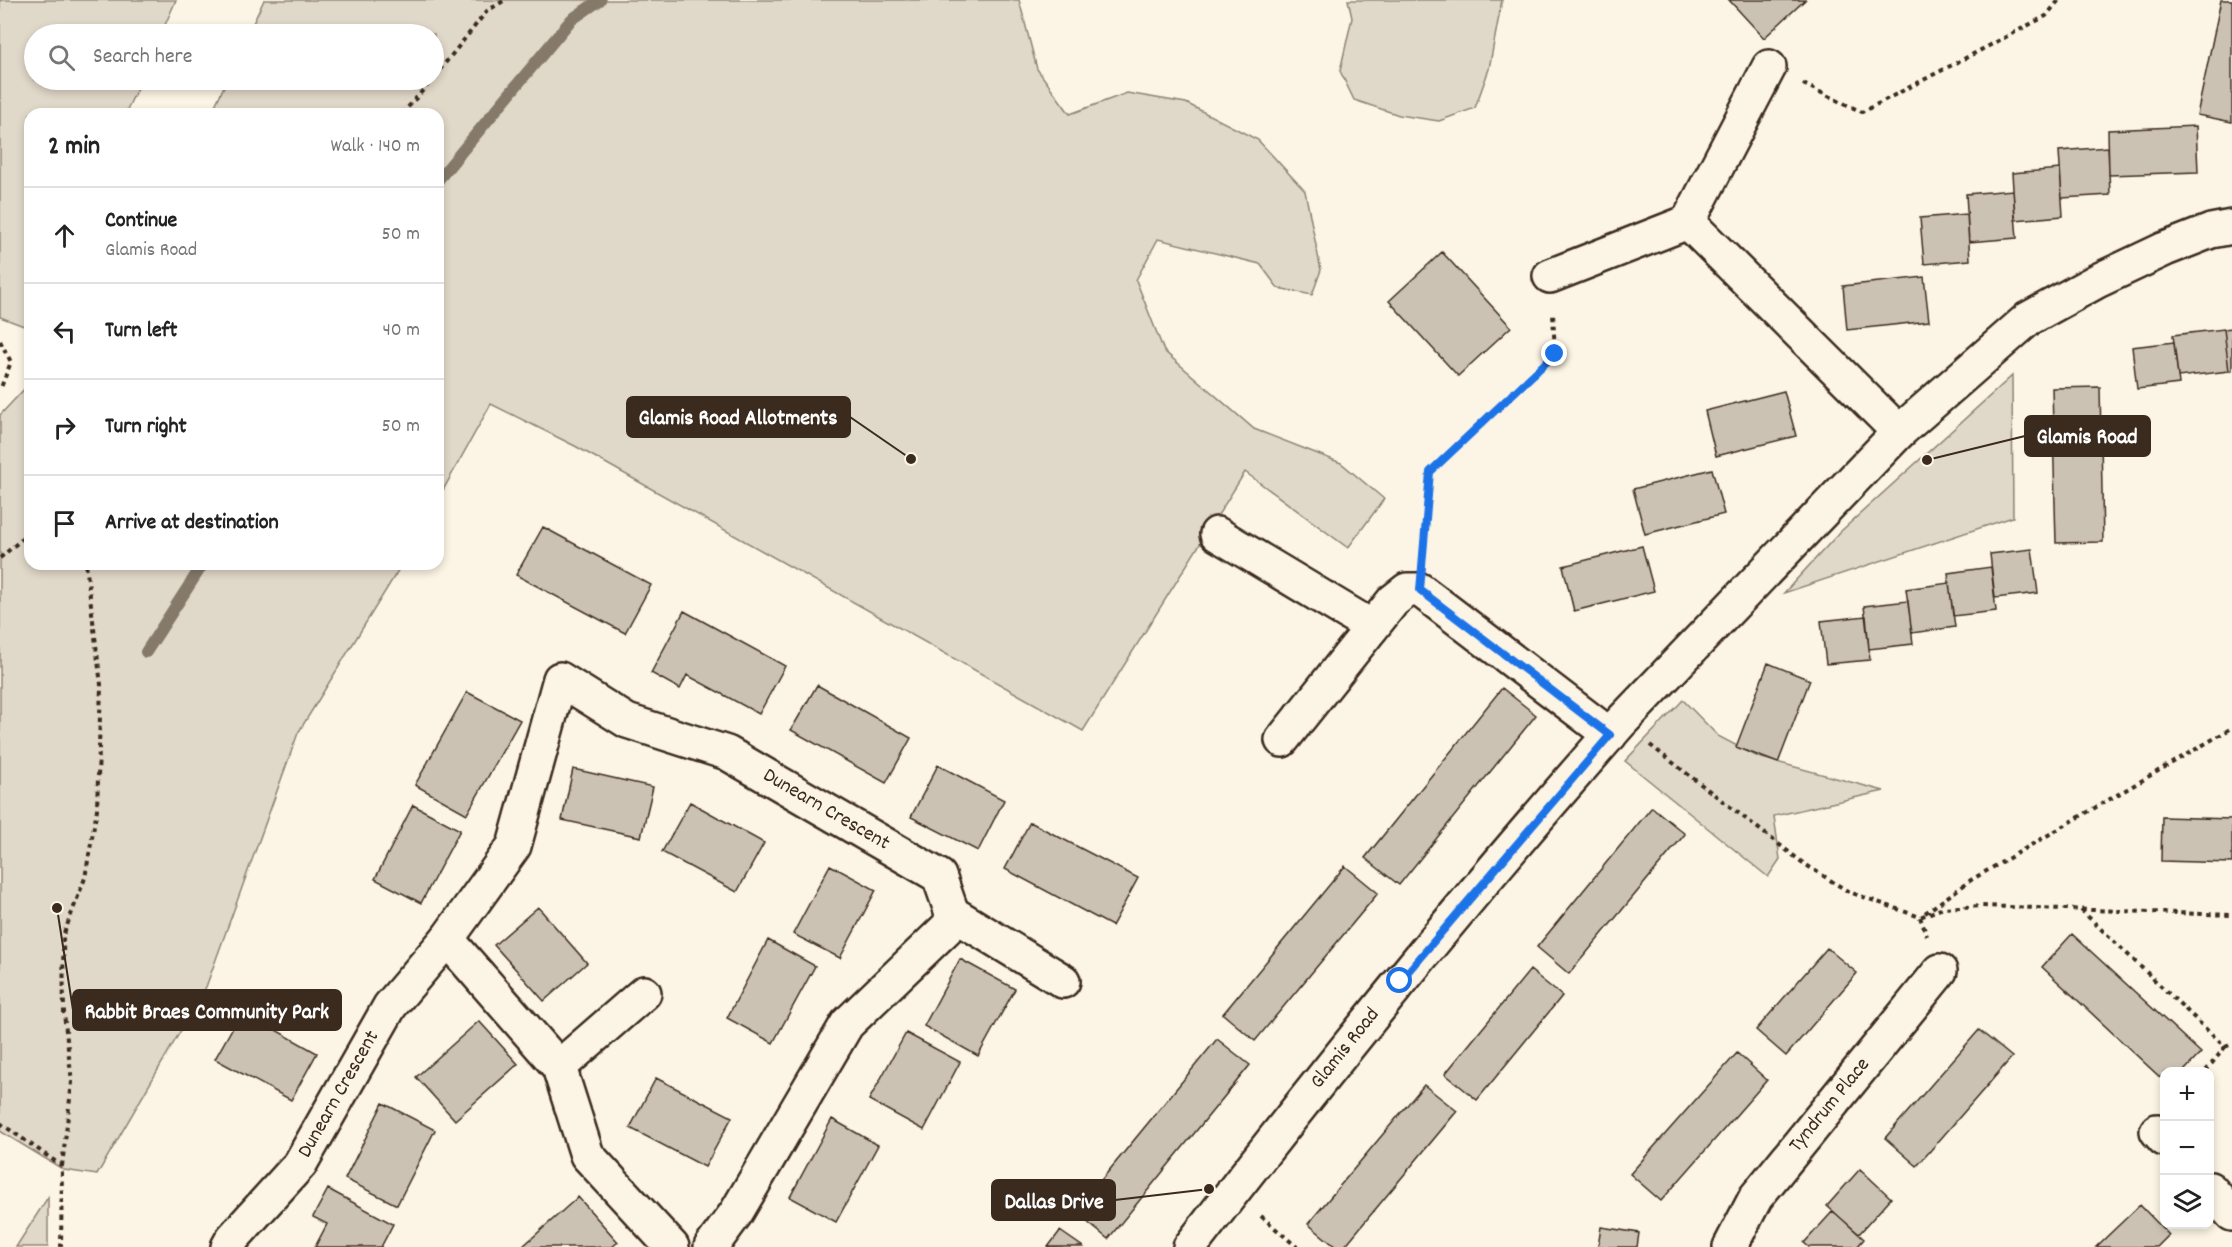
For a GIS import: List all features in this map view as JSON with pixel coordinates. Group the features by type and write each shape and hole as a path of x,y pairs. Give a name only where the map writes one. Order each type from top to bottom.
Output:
{"street":[{"path":"1550,276 1688,222 1769,67"},
{"path":"1688,222 1899,432"},
{"name":"Glamis Road","path":"1190,1247 1400,981 1615,729 1899,432 2028,319 2097,281 2165,249 2211,231 2232,227"},
{"path":"1217,534 1372,627"},
{"path":"1282,740 1393,601 1407,590 1420,590 1615,729"},
{"name":"Dunearn Crescent","path":"228,1247 233,1238 300,1164 390,1006 447,939 514,846 560,679 627,721 727,753 939,876 952,913"},
{"path":"721,1242 848,1024 950,925 952,913 1063,981"},
{"path":"447,939 560,1067 587,1155 672,1247"},
{"name":"Tyndrum Place","path":"1730,1247 1756,1197 1940,971"},
{"path":"560,1067 644,993"},
{"path":"2214,1194 2232,1214"}],"path":[{"path":"444,64 487,11 505,0"},
{"path":"1769,67 1863,112 2046,16 2059,0"},
{"path":"407,108 423,90"},
{"path":"1420,590 1430,472 1555,354 1550,276"},
{"path":"0,341 11,362 0,390"},
{"path":"0,558 24,537"},
{"path":"62,1247 62,1166 72,1082 64,1014 63,936 85,879 97,809 101,685 87,570"},
{"path":"1920,917 1971,880 2232,728"},
{"path":"1615,729 1803,863 1849,892 1920,917 1943,908 1981,906 2232,915"},
{"path":"2081,910 2225,1047"},
{"path":"2208,1067 2225,1047 2232,1044"},
{"path":"0,1124 62,1166"},
{"path":"1233,1192 1297,1247"}],"shaded area":[{"path":"0,0 176,0 165,24 24,24 24,90 136,90 128,108 24,108 24,326 0,317"},
{"path":"264,0 1019,0 1037,69 1070,114 1127,93 1186,103 1258,140 1305,191 1321,270 1312,295 1278,288 1260,264 1158,239 1136,280 1164,351 1254,429 1341,463 1384,499 1348,548 1245,472 1083,731 575,446 491,404 444,488 444,108 214,108 222,90 444,90 444,24 253,24"},
{"path":"1348,0 1502,0 1489,69 1475,108 1439,121 1399,115 1354,100 1340,71 1352,18"},
{"path":"2012,376 2013,517 1784,593 1840,532"},
{"path":"24,389 24,570 398,570 298,733 206,987 97,1175 64,1170 0,1131 0,415"},
{"path":"1683,700 1718,736 1758,757 1884,791 1774,816 1780,859 1768,877 1625,761"},
{"path":"48,1197 48,1247 16,1247"}],"building":[{"path":"1729,0 1805,0 1764,38"},
{"path":"2221,0 2232,0 2232,122 2197,115"},
{"path":"2196,126 2198,172 2109,175 2108,130"},
{"path":"2108,147 2110,195 2062,198 2059,151"},
{"path":"2060,169 2063,216 2015,220 2012,173"},
{"path":"2013,190 2017,238 1969,242 1966,194"},
{"path":"1967,214 1970,260 1924,264 1920,218"},
{"path":"1442,252 1511,327 1458,376 1389,301"},
{"path":"1924,277 1929,321 1847,330 1843,286"},
{"path":"2232,328 2232,370 2229,371 2224,329"},
{"path":"2224,329 2229,371 2178,377 2173,335"},
{"path":"2174,342 2179,384 2137,389 2132,347"},
{"path":"2100,387 2103,542 2056,543 2052,388"},
{"path":"1784,391 1796,436 1716,456 1705,411"},
{"path":"1712,469 1724,514 1645,534 1633,489"},
{"path":"543,527 651,585 625,633 516,575"},
{"path":"1642,546 1654,591 1574,611 1563,566"},
{"path":"2032,549 2038,593 1995,598 1990,554"},
{"path":"1991,567 1996,611 1953,616 1948,573"},
{"path":"1949,583 1955,627 1912,633 1906,589"},
{"path":"1908,601 1913,644 1869,649 1864,606"},
{"path":"684,611 785,666 759,714 687,675 680,689 651,673"},
{"path":"1866,616 1870,660 1826,664 1821,621"},
{"path":"1768,663 1810,680 1778,763 1736,747"},
{"path":"817,685 911,738 886,783 791,730"},
{"path":"1502,688 1536,715 1399,885 1365,858"},
{"path":"467,692 520,720 467,814 415,785"},
{"path":"938,765 1004,800 978,851 911,817"},
{"path":"573,769 653,787 641,837 562,820"},
{"path":"690,802 764,843 737,892 662,852"},
{"path":"413,805 460,830 421,903 375,879"},
{"path":"1652,807 1685,834 1569,974 1537,947"},
{"path":"2162,817 2232,819 2232,863 2161,861"},
{"path":"1030,822 1138,878 1112,926 1005,869"},
{"path":"830,865 876,890 840,958 793,934"},
{"path":"1345,866 1378,893 1255,1041 1223,1014"},
{"path":"538,907 587,963 544,1001 494,945"},
{"path":"2072,934 2201,1053 2188,1067 2160,1067 2160,1077 2042,967"},
{"path":"768,940 815,966 773,1043 727,1018"},
{"path":"1827,948 1857,973 1786,1056 1756,1030"},
{"path":"960,959 1015,989 978,1056 924,1026"},
{"path":"1530,970 1562,996 1477,1100 1445,1074"},
{"path":"242,1011 317,1053 291,1100 215,1059"},
{"path":"479,1021 518,1064 455,1120 416,1077"},
{"path":"1979,1030 2012,1057 1917,1166 1885,1138"},
{"path":"906,1033 960,1062 924,1130 869,1100"},
{"path":"1217,1039 1250,1065 1108,1239 1075,1212"},
{"path":"1737,1053 1767,1080 1661,1201 1630,1174"},
{"path":"656,1078 732,1117 705,1167 630,1128"},
{"path":"1424,1085 1457,1111 1344,1247 1336,1247 1308,1224"},
{"path":"383,1103 435,1130 397,1205 345,1179"},
{"path":"832,1119 878,1145 836,1222 790,1197"},
{"path":"1860,1169 1891,1198 1859,1234 1827,1206"},
{"path":"328,1189 393,1224 381,1247 315,1247 327,1224 313,1217"},
{"path":"578,1197 618,1242 612,1247 522,1247"},
{"path":"2140,1205 2160,1226 2160,1229 2169,1235 2157,1247 2096,1247"},
{"path":"1833,1211 1864,1239 1857,1247 1809,1247 1804,1243"},
{"path":"1601,1227 1639,1233 1637,1247 1598,1247"},
{"path":"1060,1231 1083,1247 1048,1247"}],"waterway":[{"path":"444,173 571,20 600,0"},
{"path":"146,652 199,570"}],"place":[{"name":"Glamis Road Allotments","path":"911,459"},
{"name":"Glamis Road","path":"1927,460"},
{"name":"Rabbit Braes Community Park","path":"57,908"},
{"name":"Dallas Drive","path":"1209,1189"}],"route":[{"path":"1400,981 1610,735 1420,590 1430,472 1555,354"}]}
